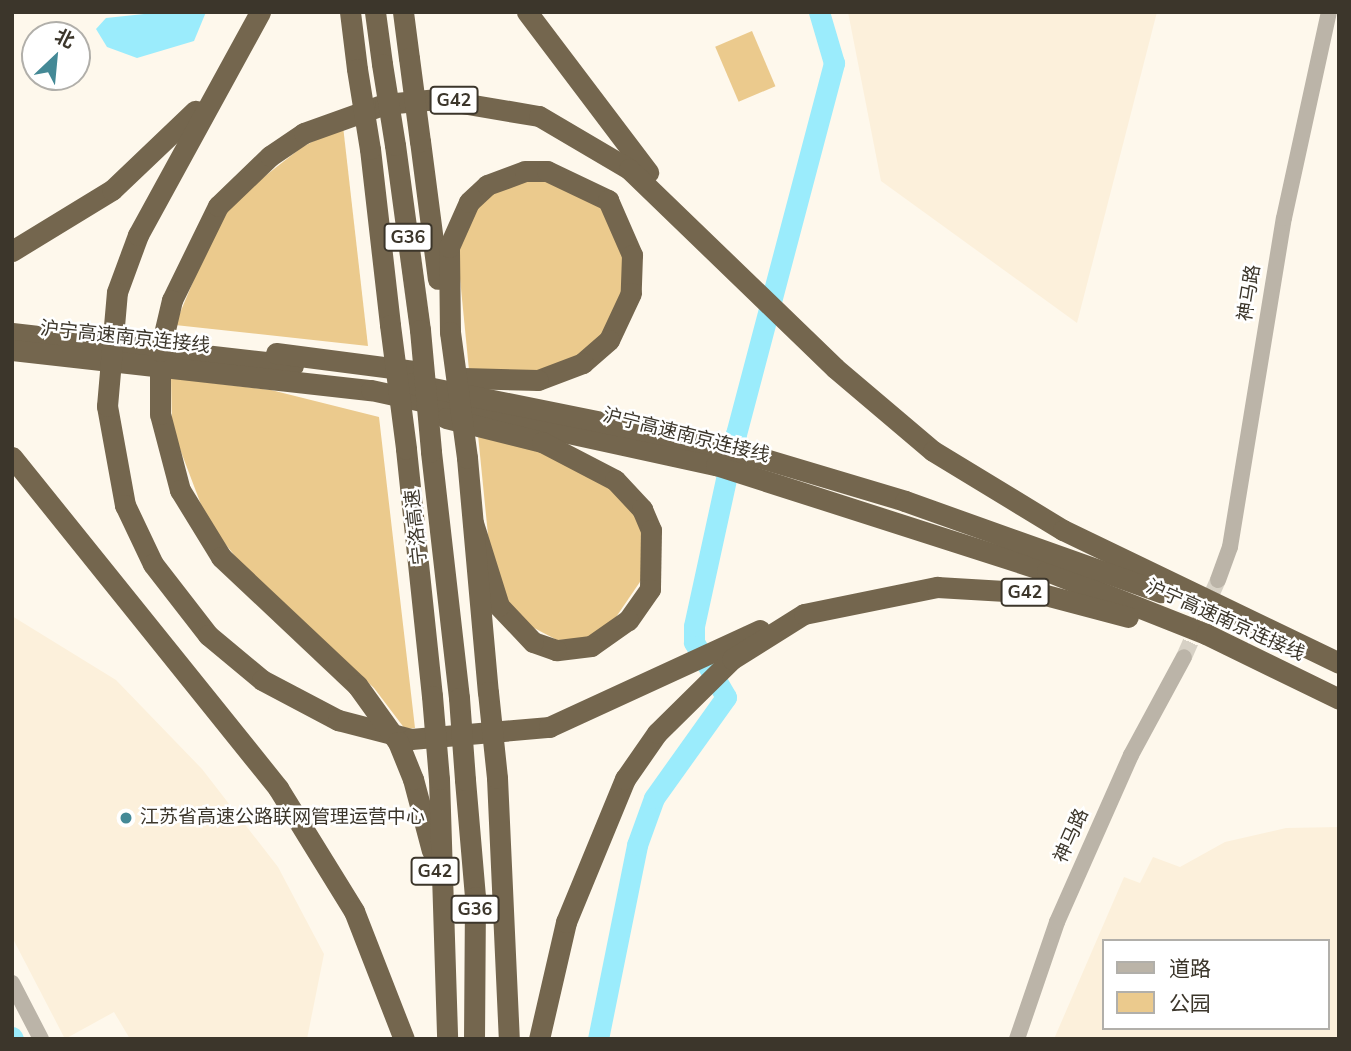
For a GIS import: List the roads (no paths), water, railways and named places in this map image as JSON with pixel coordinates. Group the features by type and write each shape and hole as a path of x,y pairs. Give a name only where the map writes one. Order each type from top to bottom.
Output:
{"highway":[{"path":"260,12 138,235 117,292 107,406 125,505 153,564 208,635 306,707 411,739 512,734 586,715 691,661 727,652"},
{"name":"宁洛高速","path":"349,12 370,149 432,696 439,779 446,965"},
{"name":"宁洛高速","path":"376,12 420,330 459,698 475,897 474,1039"},
{"path":"402,12 467,458 497,778 509,1039"},
{"path":"527,12 606,124 699,232"},
{"path":"12,251 112,190 220,83"},
{"name":"G42","path":"447,1039 446,965 430,829 398,742 357,685 221,557 180,490 160,414 160,351 172,300 205,226 239,183 304,133 385,104 468,100 539,116 600,147 699,232 786,320 886,414 989,487 1339,663"},
{"path":"183,349 255,350 481,380 564,373 609,340 631,293 632,255 624,225 608,200 547,171 525,171 487,185 470,202 449,247 450,332"},
{"name":"沪宁高速南京连接线","path":"12,332 183,349 473,392 744,463 1054,552 1307,648"},
{"name":"沪宁高速南京连接线","path":"12,350 277,377 470,408 718,456"},
{"path":"277,377 542,442 602,471 642,509 655,552 650,589 628,620 591,646 556,650 533,642 499,606 473,523"},
{"path":"12,457 278,788 354,911 404,1039"},
{"name":"沪宁高速南京连接线","path":"744,463 1047,571 1206,634 1317,689"},
{"name":"G42","path":"539,1039 566,922 597,837 657,733 706,681 727,652 804,614 937,587 1038,593 1094,605 1339,699"}],"street":[{"name":"神马路","path":"1217,580 1230,547 1284,218 1329,12"},
{"name":"神马路","path":"1017,1039 1062,911 1131,755 1184,657"},
{"path":"12,983 41,1039"}],"water":[{"path":"163,12 206,12 194,41 137,58 107,47 96,29 106,18"}],"waterway":[{"path":"598,1039 637,845 654,798 726,697 694,642 694,626 736,434 834,63 819,12"}],"tunnel":[{"path":"1184,657 1218,580"}],"place":[{"name":"江苏省高速公路联网管理运营中心","path":"126,818"}]}
